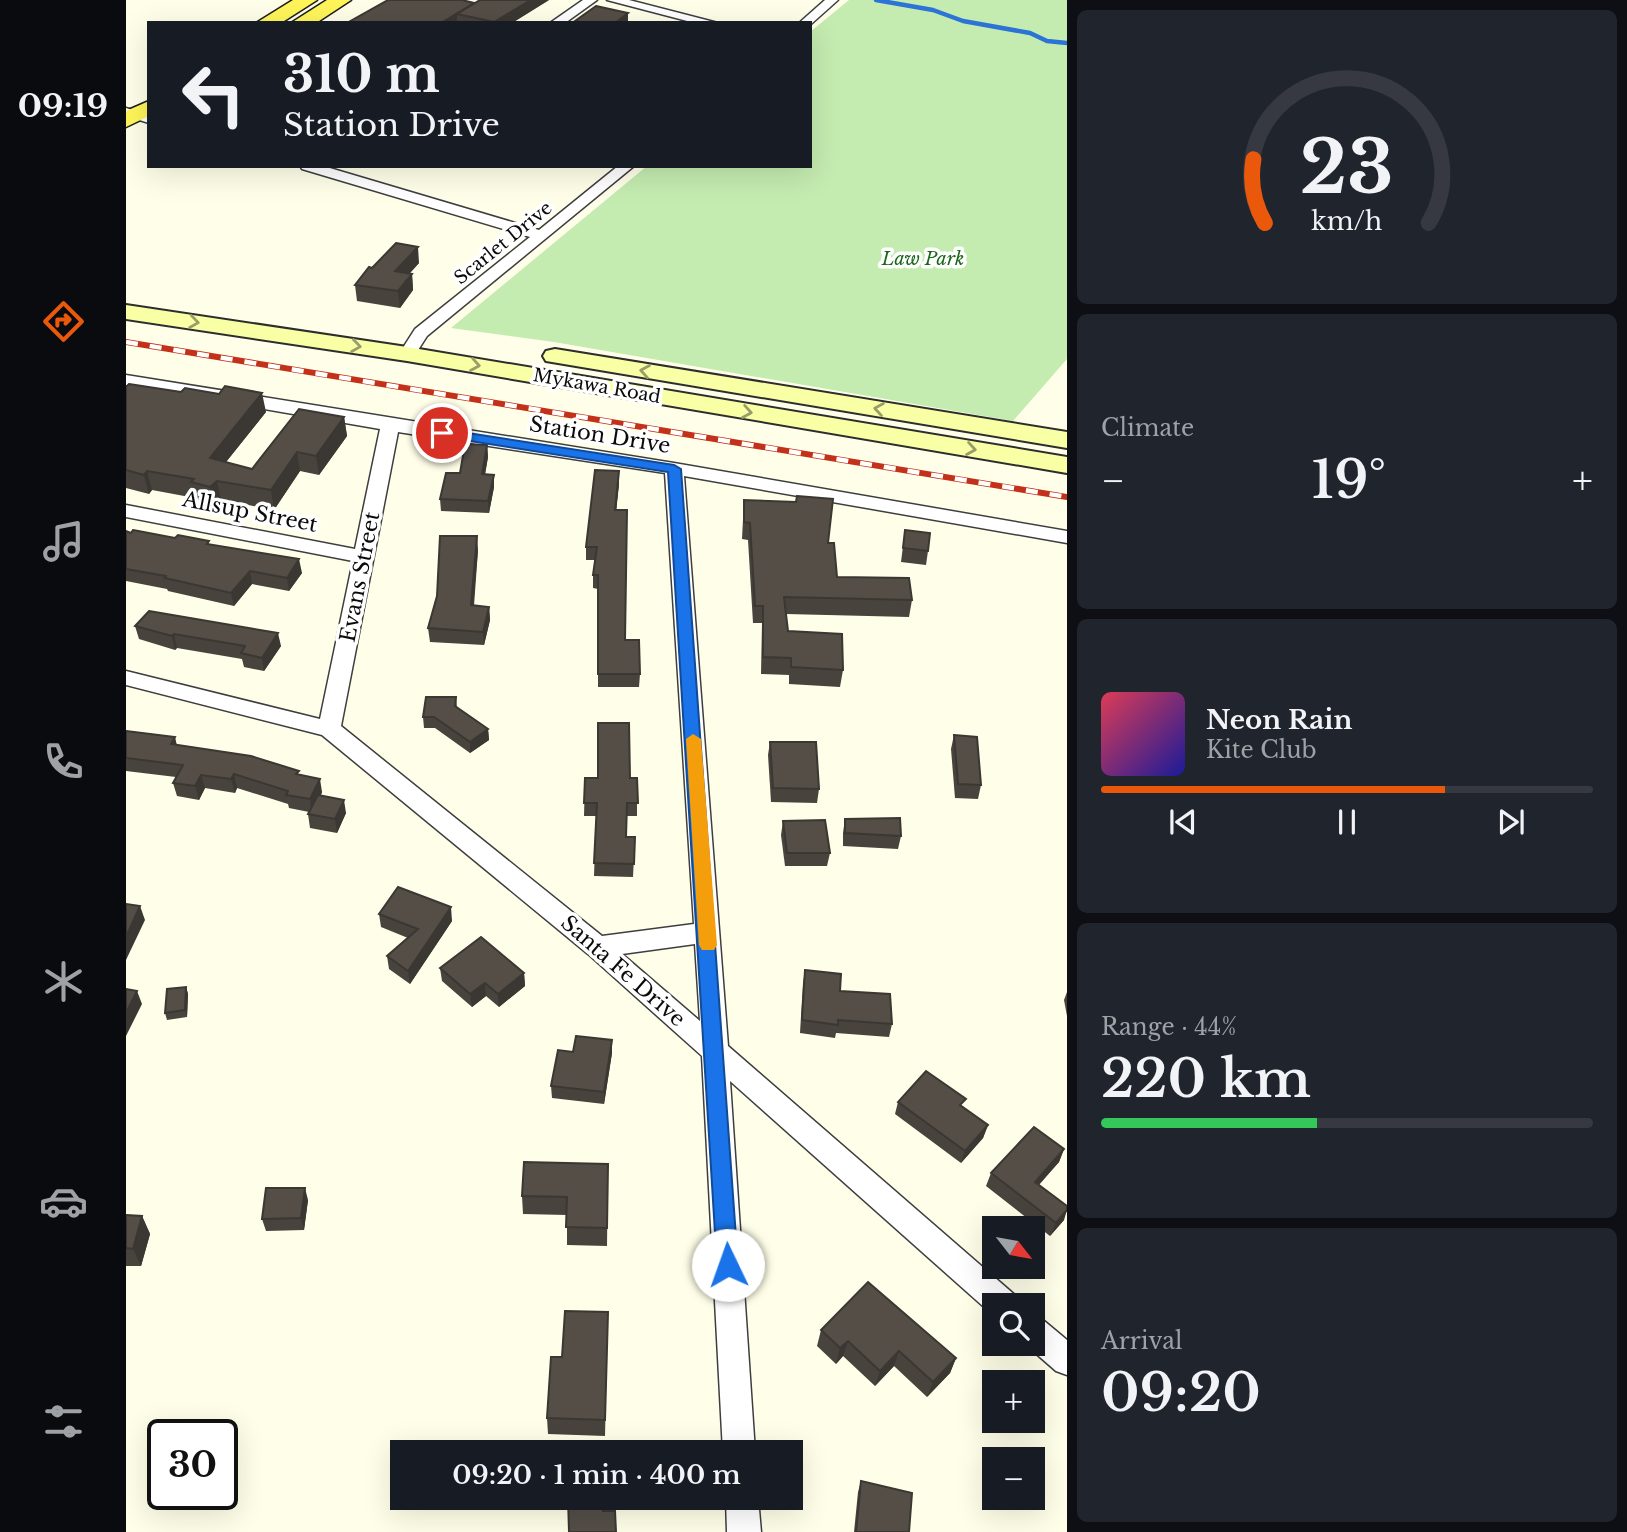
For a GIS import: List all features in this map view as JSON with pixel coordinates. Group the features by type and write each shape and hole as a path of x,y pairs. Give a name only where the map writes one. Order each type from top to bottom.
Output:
{"main road":[{"path":"270,21 307,0"},
{"path":"304,21 341,0"},
{"path":"135,112 147,90"},
{"name":"Mykawa Road","path":"126,288 414,343 708,393 1067,465"},
{"name":"Mykawa Road","path":"126,312 414,343"},
{"name":"Mykawa Road","path":"708,393 1067,440"}],"street":[{"path":"559,21 591,0"},
{"path":"613,0 703,21"},
{"path":"807,21 831,0"},
{"name":"Scarlet Drive","path":"414,343 625,168"},
{"path":"330,169 543,236"},
{"name":"Station Drive","path":"126,380 674,469 1067,537"},
{"name":"Evans Street","path":"329,729 390,425"},
{"path":"674,469 715,1050 738,1440"},
{"name":"Allsup Street","path":"126,511 365,557"},
{"path":"126,678 329,729"},
{"name":"Santa Fe Drive","path":"329,729 597,947 990,1293"},
{"path":"597,947 707,932"},
{"path":"1045,1341 1067,1360"},
{"path":"743,1510 744,1532"}],"green space":[{"name":"Law Park","path":"849,0 1067,0 1067,359 1013,421 554,342 451,328 645,168 812,168 812,30"}],"building":[{"path":"388,0 462,0 474,3 444,21 351,21"},
{"path":"480,0 531,0 496,21 457,14"},
{"path":"596,6 628,13 618,21 575,21"},
{"path":"396,243 418,247 395,271 412,274 398,291 355,285 369,267 372,268"},
{"path":"129,384 181,392 185,388 219,394 225,386 262,393 210,458 252,469 299,409 344,417 316,456 297,452 271,490 217,481 210,487 191,482 194,479 147,471 144,475 126,470 126,387"},
{"path":"465,444 487,445 482,474 494,475 488,501 440,499 446,473 460,473"},
{"path":"595,470 619,471 615,510 627,510 625,640 639,640 640,674 598,674 598,575 593,575 597,547 586,547"},
{"path":"797,496 833,499 828,543 834,543 837,577 909,578 912,600 784,597 788,631 842,634 843,670 791,667 791,658 763,657 763,606 755,606 750,523 744,522 744,500 796,502"},
{"path":"133,530 175,538 178,535 209,541 207,544 299,559 287,578 250,571 231,593 126,569 126,531 131,533"},
{"path":"905,530 930,533 928,551 903,548"},
{"path":"440,536 477,536 471,605 489,607 483,632 428,628 437,596"},
{"path":"149,611 278,633 262,658 241,653 245,646 174,634 172,636 135,626"},
{"path":"426,697 456,697 455,706 488,729 470,742 434,717 423,717"},
{"path":"598,723 629,723 630,778 637,778 638,803 627,803 626,837 635,837 634,864 594,863 597,803 584,803 585,778 598,778"},
{"path":"126,731 175,737 171,744 251,756 299,771 296,774 320,779 310,799 286,795 288,791 234,774 231,779 201,775 195,786 173,783 183,765 126,758"},
{"path":"954,735 977,737 981,785 958,784"},
{"path":"770,742 816,742 819,789 773,788"},
{"path":"318,795 344,800 335,819 308,814"},
{"path":"900,818 901,836 845,833 845,819"},
{"path":"825,820 830,853 787,853 783,821"},
{"path":"398,887 451,907 408,971 387,956 418,929 379,914"},
{"path":"126,904 140,906 126,937"},
{"path":"481,937 524,973 498,994 485,983 470,994 440,968"},
{"path":"805,970 841,974 840,991 890,994 892,1024 838,1020 838,1025 802,1020"},
{"path":"186,987 185,1010 165,1013 167,989"},
{"path":"126,989 137,991 126,1013"},
{"path":"576,1036 612,1040 604,1092 551,1086 558,1050 573,1052"},
{"path":"926,1071 966,1099 960,1105 988,1125 965,1151 898,1102"},
{"path":"1034,1127 1064,1149 1035,1182 1067,1206 1067,1210 1056,1223 991,1173"},
{"path":"524,1162 608,1164 607,1228 566,1227 567,1197 522,1196"},
{"path":"266,1188 305,1188 301,1218 262,1219"},
{"path":"126,1215 142,1216 133,1249 126,1248"},
{"path":"868,1282 956,1358 933,1382 899,1351 880,1371 848,1341 840,1348 821,1330"},
{"path":"565,1311 608,1312 605,1420 547,1418 551,1357 562,1357"},
{"path":"861,1481 912,1493 909,1532 856,1532"},
{"path":"568,1510 615,1511 616,1532 569,1532"}],"waterway":[{"path":"876,0 933,10 963,21 1030,33 1047,41 1067,43"}],"railway":[{"path":"126,342 1067,497"}],"slow traffic":[{"path":"693,739 708,945"}],"route":[{"path":"442,433 674,469 728,1265"}]}
